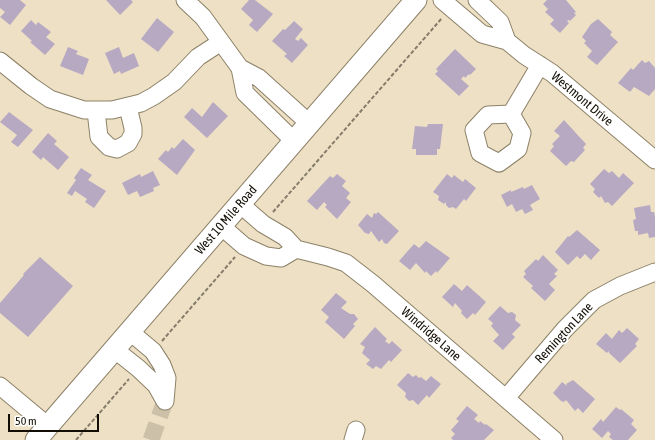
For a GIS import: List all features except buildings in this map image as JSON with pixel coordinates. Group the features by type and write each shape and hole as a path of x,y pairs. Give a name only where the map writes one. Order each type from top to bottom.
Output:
{"main road":[{"name":"West 10 Mile Road","path":"42,433 129,331 295,142 416,0"}],"street":[{"path":"184,0 203,17 240,68 246,93 295,142"},
{"path":"477,0 500,22 507,41"},
{"name":"Westmont Drive","path":"447,4 482,34 507,41 540,65 580,96 655,160"},
{"path":"0,61 50,99 72,107 96,111 128,107 164,90 198,57 222,42"},
{"path":"511,114 540,65"},
{"path":"240,68 259,78 310,124"},
{"path":"96,111 99,137 109,147 117,149 128,143 133,134 128,107"},
{"path":"221,226 244,246 266,256 281,258 296,249 285,237 263,224 240,204"},
{"name":"Windridge Lane","path":"296,249 346,263 373,284 554,440"},
{"name":"Remington Lane","path":"506,398 565,329 594,300 620,286 655,272"},
{"path":"114,349 156,385 165,401 167,378 162,365 153,351 129,331"},
{"path":"0,386 42,433"}],"path":[{"path":"263,224 447,4"},
{"path":"157,347 244,246"},
{"path":"76,440 130,379"}],"tunnel":[{"path":"151,440 165,401"}]}
